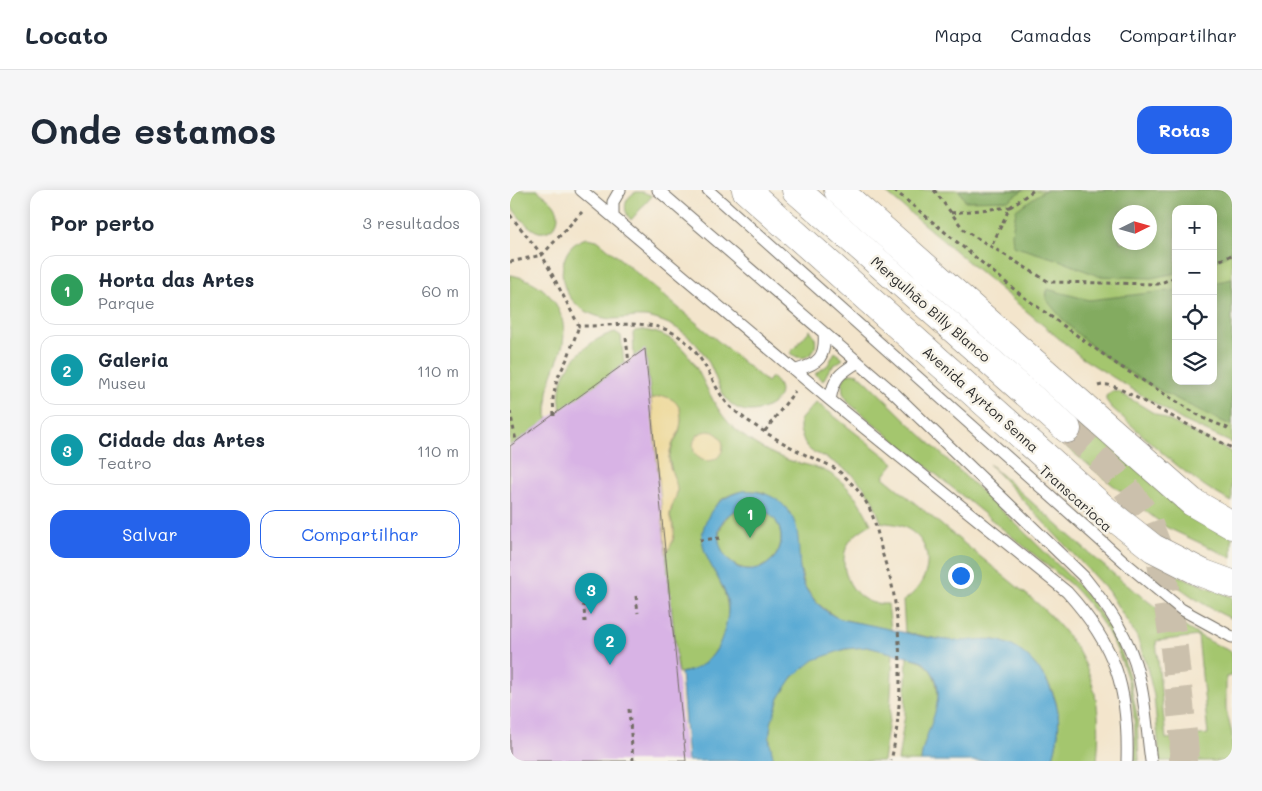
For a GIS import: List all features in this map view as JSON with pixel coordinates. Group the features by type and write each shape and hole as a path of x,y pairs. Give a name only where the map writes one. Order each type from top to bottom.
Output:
{"main road":[{"name":"Avenida Ayrton Senna","path":"746,190 1110,514 1153,548 1202,573 1232,584"},
{"name":"Mergulhão Billy Blanco","path":"796,190 1067,429"},
{"path":"838,190 1192,502 1232,525"}],"lane":[{"path":"580,190 830,400 1068,592 1094,624 1118,672 1127,712 1127,761"},
{"path":"613,217 613,202 620,190"},
{"path":"658,190 895,394 1077,570 1109,608 1125,636 1134,659 1140,678 1151,761"},
{"name":"Transcarioca","path":"708,190 1128,565 1181,609 1232,637"},
{"path":"800,374 821,357 825,346 824,333"},
{"path":"830,400 836,378 858,362"}],"path":[{"path":"894,190 1021,295 1110,359 1204,418 1232,430"},
{"path":"934,190 964,230 1049,282 1158,284 1172,279"},
{"path":"991,247 1010,207 1034,190"},
{"path":"510,262 542,255 591,200"},
{"path":"951,213 1010,207"},
{"path":"510,215 542,255 578,326 568,357 557,379 553,398 554,416"},
{"path":"1217,261 1232,255"},
{"path":"578,326 616,325 633,322 652,324 675,333 685,340 699,356 722,398 745,419 839,471 856,487 867,503 873,518 894,594 900,655 900,678 898,714 891,761"},
{"path":"626,338 629,363"},
{"path":"765,431 800,374"},
{"path":"1078,402 1092,389 1102,385 1111,386 1232,448"},
{"path":"510,411 516,441"},
{"path":"700,540 721,538"},
{"path":"582,579 585,622"},
{"path":"636,596 638,613"},
{"path":"629,709 633,760"}],"green space":[{"path":"510,190 537,190 549,199 555,206 558,215 553,228 539,232 527,225 511,205"},
{"path":"883,190 1232,190 1232,443 1182,420 1082,358"},
{"path":"959,190 1023,190 1008,200 965,201"},
{"path":"1045,190 1232,190 1232,252 1217,261 1217,205 1172,205 1172,274 1151,278 1098,276 1059,260 1013,246 1012,233 1016,210"},
{"path":"636,192 643,192 652,196 631,220 625,208 629,198"},
{"path":"587,238 601,243 767,382 771,377 778,384 780,391 778,398 773,404 765,408 747,411 733,406 725,397 710,364 700,348 677,328 646,317 612,319 601,317 591,314 573,301 563,283 564,261 569,249 575,243"},
{"path":"510,275 533,283 552,298 562,319 564,331 562,349 549,385 547,420 510,446"},
{"path":"1232,279 1232,426 1155,388 1107,358 1064,321 1046,299 1047,289 1089,300 1172,290 1172,385 1217,385 1217,282"},
{"path":"643,330 663,335 677,344 688,355 723,415 741,434 761,448 776,455 819,468 829,473 851,492 871,524 854,536 846,549 844,566 846,575 855,591 861,597 873,603 888,604 891,630 837,618 817,603 805,587 801,571 765,493 742,491 726,497 716,505 706,522 703,533 703,544 706,554 720,583 727,604 727,621 722,639 718,648 700,667 678,673 666,554 673,540 674,528 670,517 673,500 677,493 669,458 679,432 681,420 679,407 663,396 651,399 645,350 634,357 633,333"},
{"path":"810,330 816,342 812,353 802,358 790,353"},
{"path":"615,332 621,336 624,364 561,411 560,390 562,380 572,362 587,346 605,335"},
{"path":"835,352 843,359 830,368 823,381 815,374 828,365"},
{"path":"847,374 858,374 864,379 1015,523 1092,601 1111,631 1122,654 1129,676 1137,715 1139,761 1134,761 1135,735 1133,711 1123,665 1114,644 1088,603 1070,584 850,404 843,393 842,382"},
{"path":"1112,391 1119,392 1152,412 1232,452 1232,502 1215,493 1184,471 1111,407 1106,400 1106,396"},
{"path":"816,402 894,463 883,477 1037,603 1055,620 1081,655 1095,693 1099,736 1097,761 1052,761 1057,743 1059,718 1055,700 1045,677 1018,650 996,640 947,640 905,632 903,601 913,593 925,574 926,553 922,543 915,534 904,527 881,522 872,499 852,474 827,458 811,451 806,446 800,431 800,420"},
{"path":"1079,415 1232,533 1232,558 1166,527 1057,439"},
{"path":"989,464 1116,576 1152,604 1191,631 1232,652 1232,676 1226,677 1226,709 1232,734 1232,761 1160,761 1154,696 1146,663 1137,637 1108,591","holes":["1198,636 1208,734 1166,739 1156,641"]},
{"path":"744,507 756,507 772,516 779,526 781,538 779,550 772,560 756,569 744,569 733,564 724,555 719,544 719,532 724,521 733,512"},
{"path":"1174,574 1232,597 1232,619 1185,592 1171,581 1171,575"},
{"path":"867,647 893,653 890,714 883,761 774,761 770,746 770,730 778,700 786,686 796,674 821,656 832,652"},
{"path":"907,656 926,665 936,682 936,712 924,746 921,761 898,761 905,714"}],"sand":[{"path":"663,396 677,404 681,418 681,425 669,458 677,492 670,516 674,536 666,554 651,399"},
{"path":"708,431 714,432 722,440 722,452 714,460 708,461 702,460 694,452 693,446 694,440 702,432"}],"water":[{"path":"752,491 770,496 790,513 797,531 803,583 814,600 823,609 838,618 938,639 960,641 994,640 1006,643 1027,657 1036,666 1051,689 1058,713 1057,743 1052,761 921,761 923,748 936,709 937,683 931,671 920,660 867,647 845,649 814,660 793,677 779,698 771,724 769,738 774,761 688,761 681,673 693,670 712,656 723,636 728,609 725,592 704,551 702,540 704,528 715,506 727,497 737,493","holes":["748,507 772,516 780,530 781,543 779,551 771,561 756,569 743,569 731,562 722,551 719,538 721,525 730,514"]}],"building":[{"path":"645,349 686,761 510,761 510,446"}],"tunnel":[{"path":"1067,429 1115,473 1145,514 1159,550 1173,639 1186,761"},
{"path":"1183,761 1184,737"}],"place":[{"name":"Horta das Artes","path":"750,538"},
{"name":"Cidade das Artes","path":"591,614"},
{"name":"Galeria","path":"610,665"}]}
